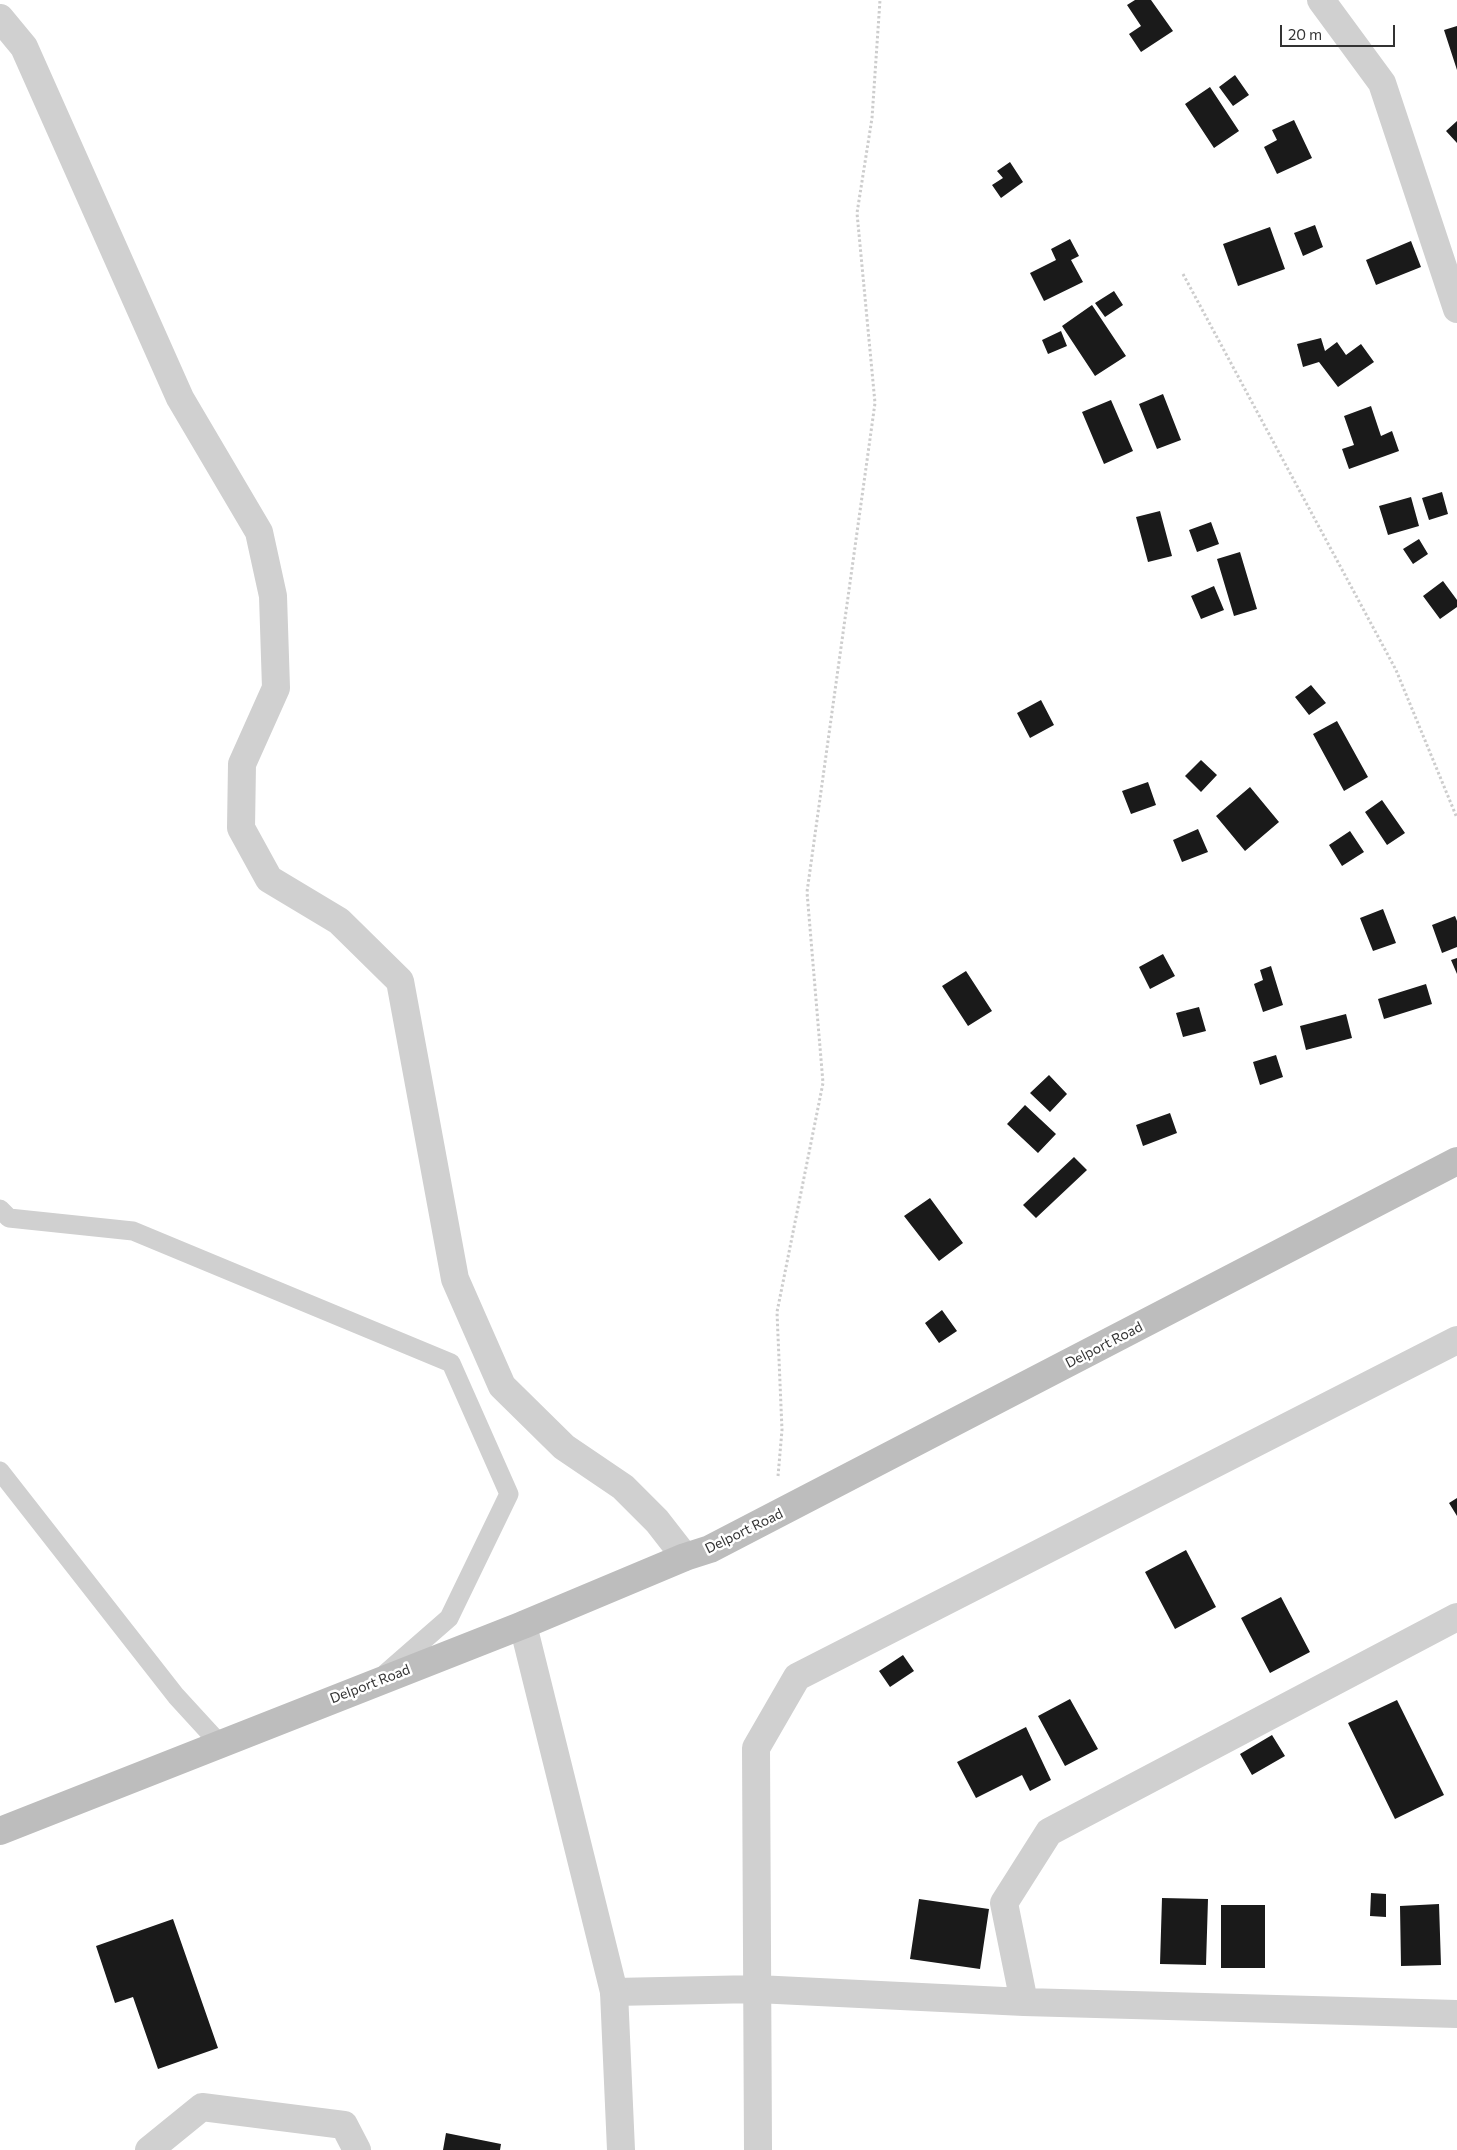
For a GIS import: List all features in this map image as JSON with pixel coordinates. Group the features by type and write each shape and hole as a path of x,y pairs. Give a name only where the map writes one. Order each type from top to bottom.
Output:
{"main road":[{"name":"Delport Road","path":"0,1831 523,1625 685,1557 710,1549 1457,1161"}],"street":[{"path":"1321,0 1382,83 1457,309"},
{"path":"0,18 24,47 180,398 259,532 273,596 276,688 242,764 241,828 269,879 339,921 400,981 455,1278 502,1386 564,1447 623,1487 657,1521 685,1557"},
{"path":"758,2150 756,1748 798,1677 1457,1340"},
{"path":"1024,2002 1004,1903 1049,1832 1457,1617"},
{"path":"523,1625 614,1992 621,2150"},
{"path":"614,1992 757,1989 1024,2002 1457,2014"},
{"path":"149,2150 202,2107 344,2126 357,2150"}],"lane":[{"path":"0,1210 9,1218 133,1231 451,1364 509,1494 449,1618 376,1682"},
{"path":"0,1471 176,1696 220,1744"}],"path":[{"path":"774,1516 782,1430 777,1312 823,1083 807,892 875,403 857,213 872,118 880,0"},
{"path":"1183,274 1396,670 1457,818"}],"building":[{"path":"1135,0 1151,0 1173,31 1141,52 1129,34 1141,26 1127,5"},
{"path":"1457,26 1457,70 1444,30"},
{"path":"1235,75 1249,95 1233,106 1219,87"},
{"path":"1210,87 1239,131 1214,148 1185,104"},
{"path":"1294,120 1312,158 1277,174 1264,147 1277,140 1272,130"},
{"path":"1457,121 1457,143 1446,131"},
{"path":"1010,162 1023,182 1001,198 992,185 1003,178 997,171"},
{"path":"1315,225 1323,247 1303,256 1294,233"},
{"path":"1270,227 1285,269 1238,286 1223,244"},
{"path":"1070,239 1079,256 1071,260 1083,282 1044,301 1030,273 1056,260 1051,249"},
{"path":"1411,241 1421,267 1376,285 1366,260"},
{"path":"1114,291 1123,305 1105,317 1095,303"},
{"path":"1092,305 1126,356 1095,376 1062,326"},
{"path":"1061,331 1067,346 1048,354 1042,340"},
{"path":"1321,338 1325,351 1337,342 1346,355 1361,344 1374,362 1338,387 1319,362 1303,367 1297,344"},
{"path":"1163,394 1181,440 1157,449 1139,404"},
{"path":"1111,400 1133,451 1104,464 1082,412"},
{"path":"1371,406 1381,436 1392,431 1399,451 1349,469 1342,449 1354,445 1344,416"},
{"path":"1442,492 1448,514 1429,520 1422,498"},
{"path":"1411,497 1419,526 1388,535 1379,506"},
{"path":"1160,511 1172,556 1148,562 1136,517"},
{"path":"1211,522 1219,544 1197,552 1189,530"},
{"path":"1419,539 1428,554 1413,564 1403,549"},
{"path":"1240,552 1257,609 1234,616 1217,559"},
{"path":"1443,581 1457,600 1457,607 1440,619 1423,596"},
{"path":"1214,586 1224,610 1201,619 1191,596"},
{"path":"1311,685 1326,703 1309,715 1295,697"},
{"path":"1041,700 1054,725 1030,738 1017,713"},
{"path":"1337,721 1368,777 1344,791 1313,734"},
{"path":"1201,760 1217,775 1201,792 1185,776"},
{"path":"1148,782 1156,805 1131,814 1122,791"},
{"path":"1250,787 1279,822 1245,851 1216,816"},
{"path":"1382,800 1405,833 1387,845 1365,812"},
{"path":"1198,829 1208,852 1182,862 1173,840"},
{"path":"1350,831 1364,852 1342,866 1329,845"},
{"path":"1383,909 1396,943 1373,951 1360,918"},
{"path":"1455,916 1457,921 1457,947 1442,953 1432,925"},
{"path":"1163,954 1175,976 1150,989 1139,967"},
{"path":"1457,958 1457,974 1451,960"},
{"path":"1271,966 1283,1005 1263,1012 1254,984 1263,980 1260,970"},
{"path":"966,971 992,1011 968,1026 942,986"},
{"path":"1426,984 1432,1004 1384,1019 1378,999"},
{"path":"1199,1007 1206,1031 1183,1037 1176,1013"},
{"path":"1346,1014 1352,1038 1306,1050 1300,1026"},
{"path":"1276,1055 1283,1077 1260,1085 1253,1062"},
{"path":"1049,1075 1067,1094 1050,1112 1030,1093"},
{"path":"1025,1105 1056,1134 1038,1153 1007,1124"},
{"path":"1170,1113 1177,1133 1143,1146 1136,1125"},
{"path":"1074,1157 1087,1170 1036,1218 1023,1205"},
{"path":"930,1198 963,1243 939,1261 904,1216"},
{"path":"942,1310 957,1331 939,1343 925,1323"},
{"path":"1457,1498 1457,1516 1449,1503"},
{"path":"1186,1550 1216,1607 1175,1629 1145,1572"},
{"path":"1281,1597 1310,1652 1270,1673 1241,1618"},
{"path":"903,1655 914,1671 890,1687 879,1671"},
{"path":"1070,1699 1098,1749 1065,1766 1038,1716"},
{"path":"1397,1700 1444,1795 1395,1819 1348,1723"},
{"path":"1026,1727 1051,1780 1030,1791 1022,1775 976,1798 957,1762"},
{"path":"1272,1735 1285,1756 1252,1775 1240,1754"},
{"path":"1371,1893 1386,1894 1386,1917 1370,1916"},
{"path":"1162,1898 1208,1899 1206,1965 1160,1964"},
{"path":"919,1899 989,1909 980,1969 910,1959"},
{"path":"1439,1904 1441,1965 1401,1966 1400,1906"},
{"path":"1221,1905 1265,1905 1265,1968 1221,1968"},
{"path":"173,1919 218,2048 158,2069 133,1997 115,2003 96,1946"},
{"path":"446,2133 501,2144 500,2150 443,2150"}]}
